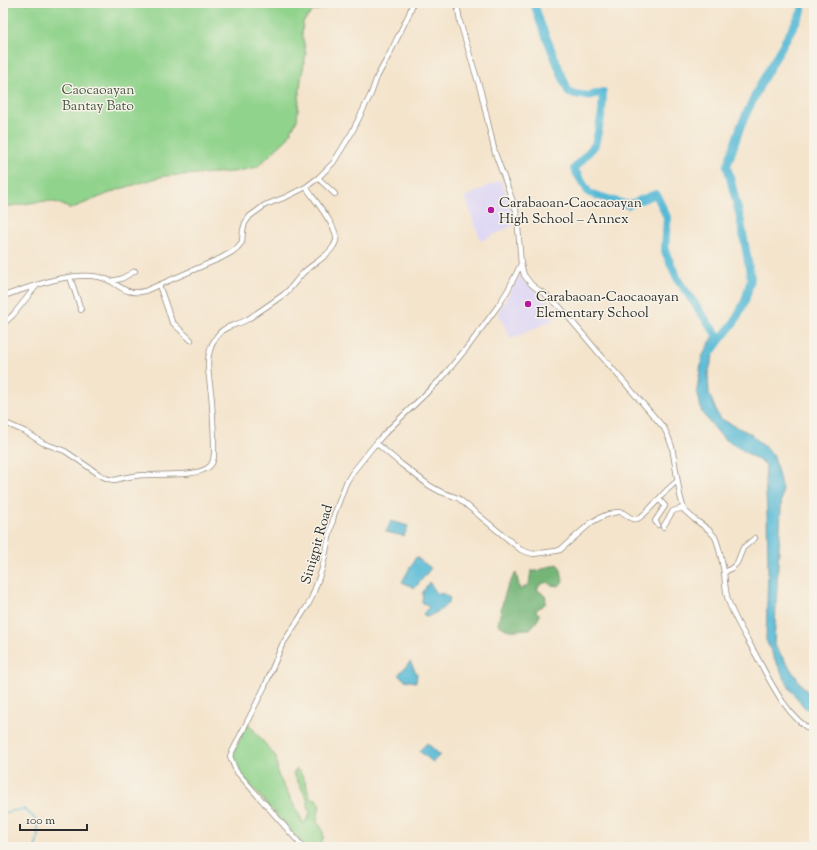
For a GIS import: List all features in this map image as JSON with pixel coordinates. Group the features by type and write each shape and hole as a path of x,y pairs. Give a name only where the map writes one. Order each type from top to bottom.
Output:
{"street":[{"path":"3,296 61,278 88,275 111,281 123,290 137,293 144,292 232,252 242,242 245,223 250,216 265,205 306,188 334,163 372,94 377,77 409,14 413,3"},
{"path":"457,3 463,34 482,92 495,153 516,210 521,264 524,275 531,284 546,294 559,306 661,424 672,447 683,508 686,513 709,530 715,537 719,548 727,597 730,606 778,696 793,714 814,732"},
{"path":"318,178 335,194"},
{"path":"3,422 26,432 43,443 66,452 96,472 112,480 135,476 189,474 208,468 213,461 214,456 212,402 208,375 208,359 211,346 222,330 228,326 242,322 284,294 293,286 303,273 331,249 335,243 336,235 334,228 306,188"},
{"name":"Sinigpit Road","path":"303,847 236,771 230,756 265,686 282,645 312,597 322,569 334,515 346,483 352,473 390,428 440,379 470,344 498,306 521,264"},
{"path":"111,281 121,279 135,271"},
{"path":"70,277 82,310"},
{"path":"3,324 37,285"},
{"path":"159,285 172,322 191,340"},
{"path":"376,444 430,486 458,498 521,550 533,554 560,550 592,522 614,512 620,512 637,519 678,481"},
{"path":"659,499 665,506 655,522 660,526 673,511 683,508"},
{"path":"724,573 737,563 743,548 755,538"}],"shaded area":[{"name":"Carabaoan-Caocaoayan High School – Annex","path":"501,180 516,224 481,241 465,197"},
{"name":"Carabaoan-Caocaoayan Elementary School","path":"519,276 533,290 560,311 553,320 511,339 498,313"}],"green space":[{"name":"Caocaoayan Bantay Bato","path":"3,3 328,3 326,8 313,11 303,22 302,33 306,54 301,79 297,120 287,139 257,167 233,172 164,176 120,189 70,209 57,203 47,201 3,206"},
{"path":"558,564 563,581 559,586 551,585 548,582 541,584 537,589 546,597 545,604 536,611 540,615 530,629 510,630 498,624 506,591 516,573 520,590 529,584 531,571 537,571"},
{"path":"248,723 276,757 278,775 304,824 310,814 307,799 293,773 296,769 304,778 310,798 316,799 320,804 317,822 321,827 324,837 319,847 305,847 237,770 232,756"}],"water":[{"path":"713,337 721,344 714,352 708,374 709,393 719,418 751,434 774,456 782,490 774,645 803,687 814,698 814,714 804,707 790,689 766,640 768,569 765,480 766,465 723,438 702,413 697,390 702,357"},
{"path":"391,521 408,526 404,536 386,532"},
{"path":"416,557 431,568 415,588 402,582"},
{"path":"429,582 437,593 444,594 450,598 449,602 444,607 427,617 423,614 429,607 422,602 423,592"},
{"path":"410,662 417,674 416,682 405,680 398,675"},
{"path":"427,743 440,755 433,762 419,751"}],"waterway":[{"path":"534,3 540,22 569,93 588,96 603,92 602,113 595,145 574,169 589,193 628,205 656,194 667,217 665,251 678,280 720,340 712,351"},
{"path":"720,340 735,321 745,301 751,279 740,217 727,166 741,125 760,85 802,11 802,3"},
{"path":"3,813 24,809 33,817 36,821 38,832 35,847"}],"place":[{"name":"Carabaoan-Caocaoayan High School – Annex","path":"491,210"},
{"name":"Carabaoan-Caocaoayan Elementary School","path":"528,304"}]}
